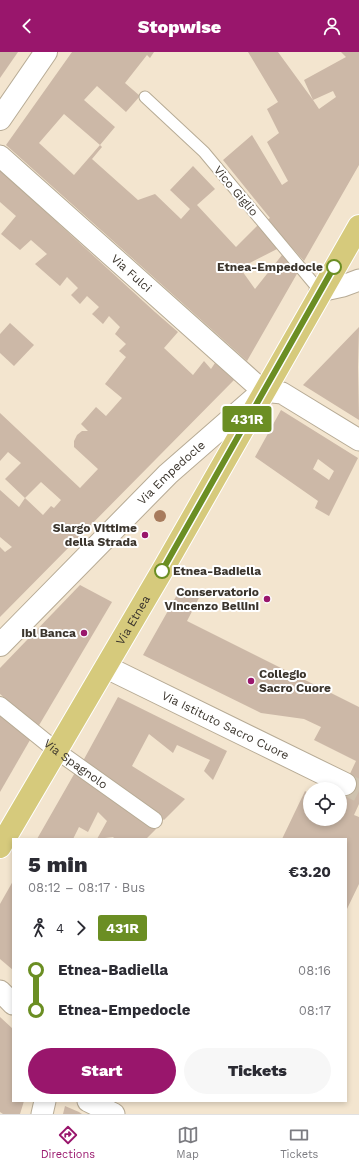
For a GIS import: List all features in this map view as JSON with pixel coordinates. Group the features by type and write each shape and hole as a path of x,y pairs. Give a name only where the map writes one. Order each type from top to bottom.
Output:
{"main road":[{"name":"Via Etnea","path":"0,848 106,667 320,291 359,226"}],"street":[{"path":"0,119 46,52"},
{"name":"Via Fulci","path":"0,156 263,391"},
{"path":"320,291 343,286 359,280"},
{"path":"263,391 282,392 359,440"},
{"name":"Via Empedocle","path":"0,645 168,474 263,391"},
{"name":"Via Istituto Sacro Cuore","path":"106,667 341,782"},
{"name":"Via Spagnolo","path":"0,705 57,751 154,820"},
{"path":"0,991 12,1003"},
{"path":"42,1114 45,1102"},
{"path":"90,1102 114,1114"}],"lane":[{"name":"Vico Giglio","path":"145,97 204,152 320,291"}],"building":[{"path":"0,52 18,52 0,78"},
{"path":"72,52 154,52 150,58 147,55 125,83 140,96 126,112 97,86 84,100 115,127 100,145 102,147 92,159 138,200 155,194 181,219 190,209 170,190 193,166 215,189 197,205 236,247 258,225 279,248 240,268 255,289 282,255 298,272 247,361 6,145","holes":["64,114 100,145 74,175 39,143"]},
{"path":"248,52 278,52 313,100 304,80 346,57 341,52 359,52 359,165 304,261 267,220 270,218 223,160 252,135 282,185 288,181 267,142 279,133 267,109 278,102","holes":["333,91 336,97 319,109 313,100"]},
{"path":"0,170 178,332 164,348 193,375 204,361 211,369 215,363 234,380 0,617 0,547 5,552 12,547 0,537 0,490 19,507 25,498 5,479 21,463 8,452 0,461 0,413 80,488 98,469 74,447 74,441 77,435 82,431 88,431 81,424 96,407 106,416 122,398 105,384 126,357 119,351 126,344 115,334 120,327 109,316 103,324 92,314 99,307 87,296 80,304 71,295 78,288 67,277 60,286 35,264 47,254 31,240 20,250 1,234 16,216 0,202","holes":["41,482 61,500 54,508 51,506 43,515 25,498"]},
{"path":"10,323 34,345 14,366 0,353 0,334"},
{"path":"359,327 358,367 359,420 303,385"},
{"path":"281,410 358,458 329,516 315,508 318,501 255,457","holes":["318,459 334,471 329,480 313,469"]},
{"path":"80,585 112,602 38,727 0,694 0,668"},
{"name":"Collegio Sacro Cuore","path":"182,586 200,596 187,621 359,707 359,804 354,815 359,817 359,884 347,909 347,838 282,838 303,795 303,826 347,826 346,782 356,761 314,740 321,727 304,719 261,713 143,655"},
{"path":"118,697 227,751 213,780 204,771 210,760 177,745 173,753 149,734 132,766 185,799 164,820 135,797 83,761"},
{"path":"0,714 30,740 0,792"},
{"path":"77,769 156,829 147,838 98,838 107,821 98,812 88,832 79,827 74,838 38,838"},
{"path":"12,883 12,969 0,959 0,904"},
{"path":"0,1017 12,1028 12,1102 24,1102 20,1114 3,1114 0,1112"},
{"path":"65,1106 79,1112 82,1114 63,1114"}],"tunnel":[{"path":"347,785 359,791"}],"bus line":[{"name":"431R","path":"162,571 334,267"}],"place":[{"name":"Etnea-Empedocle","path":"334,267"},
{"name":"Slargo Vittime della Strada","path":"145,535"},
{"name":"Etnea-Badiella","path":"162,571"},
{"name":"Conservatorio Vincenzo Bellini","path":"267,599"},
{"name":"Ibl Banca","path":"84,633"},
{"name":"Collegio Sacro Cuore","path":"251,681"}]}
